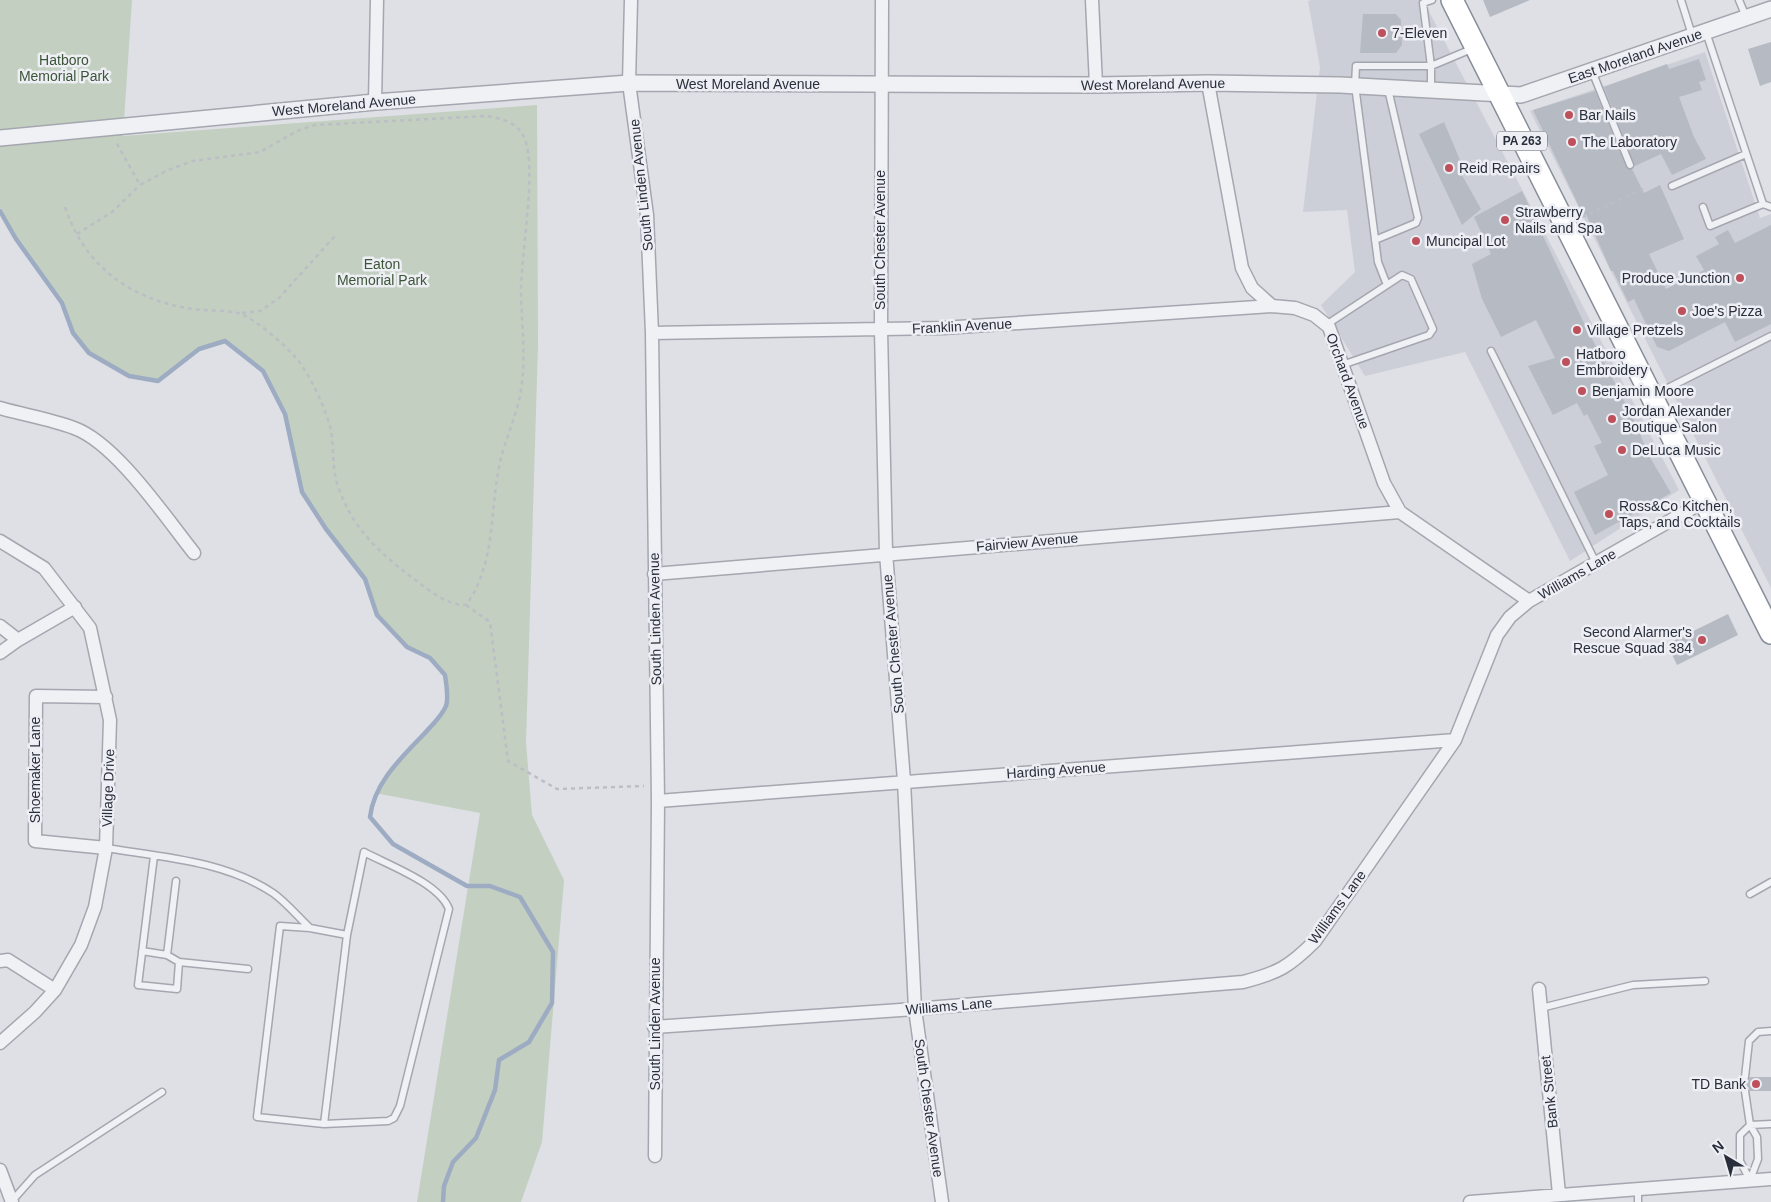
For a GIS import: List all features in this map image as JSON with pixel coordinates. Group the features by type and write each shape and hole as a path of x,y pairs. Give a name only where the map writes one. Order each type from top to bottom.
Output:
{"highway":[{"name":"PA 263","path":"1452,0 1703,502 1771,633"}],"street":[{"path":"375,102 377,0"},
{"name":"South Linden Avenue","path":"630,0 629,83 647,216 652,332 658,785 654,1156"},
{"name":"South Chester Avenue","path":"882,0 880,84 881,330 886,554 904,782 915,1009 942,1202"},
{"path":"1092,0 1096,86"},
{"name":"East Moreland Avenue","path":"1499,94 1521,95 1771,9"},
{"name":"West Moreland Avenue","path":"0,138 375,102 629,83 1096,86 1208,83 1355,85 1499,94"},
{"path":"1208,83 1242,268 1252,288 1272,306"},
{"name":"Orchard Avenue","path":"1272,306 1295,308 1308,313 1329,327 1384,483 1400,512 1529,601"},
{"name":"Franklin Avenue","path":"652,332 881,330 1272,306"},
{"path":"0,408 75,428 94,440 124,467 194,553"},
{"name":"Williams Lane","path":"654,1027 915,1009 1243,982 1271,975 1287,966 1315,941 1455,740 1497,635 1510,616 1529,601 1703,502"},
{"name":"Fairview Avenue","path":"654,574 1400,512"},
{"name":"Village Drive","path":"0,541 44,568 90,628 110,720 106,848 97,900 84,938 55,990 35,1012 0,1043"},
{"path":"0,653 18,640 75,607"},
{"path":"0,626 18,640"},
{"name":"Shoemaker Lane","path":"106,697 36,696 35,841 106,848"},
{"name":"Harding Avenue","path":"658,801 1455,740"},
{"path":"0,961 8,960 55,990"},
{"name":"Bank Street","path":"1539,990 1559,1194"},
{"path":"0,1170 11,1202"},
{"path":"1470,1202 1559,1194 1576,1197 1638,1188 1771,1179"}],"lane":[{"path":"1431,90 1431,66 1423,3 1432,0"},
{"path":"1681,0 1699,34 1746,154 1763,204"},
{"path":"1739,0 1746,18"},
{"path":"1387,285 1378,262 1355,85 1356,66 1431,66 1475,48"},
{"path":"1592,71 1630,165"},
{"path":"1375,240 1416,222 1418,218 1388,87"},
{"path":"1672,186 1746,154"},
{"path":"1703,207 1710,226 1763,204 1771,207"},
{"path":"1326,325 1402,275 1407,275 1433,328 1429,336 1374,352 1342,365"},
{"path":"1651,397 1771,336"},
{"path":"1491,352 1596,563"},
{"path":"106,848 194,862 246,879 274,894 310,928"},
{"path":"324,1124 346,936 364,852 431,888 446,901 449,909 400,1106 394,1118 388,1121 324,1124 258,1117 280,926 310,928 346,936"},
{"path":"154,856 138,984 177,988 179,962"},
{"path":"167,954 176,882"},
{"path":"1750,894 1771,882"},
{"path":"142,951 167,954 179,962 248,969"},
{"path":"1541,1008 1633,985 1705,981"},
{"path":"1745,1077 1749,1041 1758,1032 1771,1031"},
{"path":"1745,1091 1750,1125 1757,1137 1758,1159 1750,1180"},
{"path":"8,1202 11,1202 35,1175 162,1092"},
{"path":"1750,1180 1740,1161 1740,1135 1750,1125 1771,1124"},
{"path":"1638,1188 1638,1202"}],"path":[{"path":"77,234 112,212 140,186 168,170 193,161 260,152 297,131 315,125 486,116 501,118 522,134 526,143 528,166 521,295 525,354 522,382 500,464 492,506 488,552 477,589 466,605"},
{"path":"107,128 140,186"},
{"path":"1582,218 1643,189"},
{"path":"65,207 77,234 104,271 119,283 141,295 172,306 214,312 240,313 260,311 278,299 335,236"},
{"path":"240,313 289,351 305,371 328,417 337,483 358,527 383,556 427,589 453,605 466,605 490,622 508,761 557,789 658,785"}],"shaded area":[{"path":"1423,0 1679,490 1570,561 1465,352 1365,376 1321,305 1355,272 1347,210 1303,212 1320,67 1308,1"},
{"path":"1705,52 1760,218 1771,214 1771,588 1530,111"}],"green space":[{"name":"Eaton Memorial Park","path":"0,0 132,0 123,136 537,105 538,345 526,743 532,815 564,880 542,1142 521,1202 417,1202 480,813 375,793 402,756 432,725 446,705 445,675 430,658 407,647 377,615 365,579 326,529 302,492 285,414 263,371 225,341 199,349 158,381 129,376 89,353 73,333 62,303 16,239 0,207"}],"building":[{"path":"1483,0 1530,0 1490,17"},
{"name":"7-Eleven","path":"1363,14 1396,14 1401,20 1402,45 1396,53 1360,53"},
{"path":"1771,42 1771,82 1760,86 1748,49"},
{"path":"1699,59 1706,80 1699,82 1702,90 1679,97 1694,137 1706,159 1672,175 1661,154 1635,166 1604,87 1667,64 1669,69"},
{"path":"1595,91 1626,167 1632,169 1644,193 1660,185 1684,239 1649,254 1666,289 1704,270 1696,256 1719,244 1715,237 1728,230 1735,243 1771,225 1771,324 1735,342 1725,322 1669,351 1657,347 1634,299 1628,302 1613,271 1611,271 1586,214 1583,215 1533,110"},
{"name":"Reid Repairs","path":"1444,122 1460,160 1458,162 1466,174 1462,175 1481,209 1462,225 1419,134"},
{"path":"1522,191 1583,321 1636,424 1648,454 1671,493 1595,535 1574,492 1608,475 1594,446 1602,443 1587,414 1584,416 1577,403 1553,415 1528,366 1555,358 1536,320 1501,337 1482,299 1472,264 1491,254 1474,217"},
{"name":"Second Alarmer's Rescue Squad 384","path":"1728,614 1738,635 1677,665 1667,644"},
{"name":"TD Bank","path":"1750,1077 1771,1077 1771,1091 1750,1091 1745,1086 1740,1089 1740,1079 1747,1082"}],"waterway":[{"path":"0,211 16,239 62,303 73,333 89,353 129,376 158,381 199,349 225,341 263,371 285,414 302,492 326,529 365,579 377,615 407,647 430,658 445,675 447,699 444,710 406,752 383,782 377,793 370,817 393,844 467,886 490,886 520,897 553,952 552,1003 529,1042 499,1060 495,1090 476,1138 453,1162 444,1186 443,1202"}],"place":[{"name":"7-Eleven","path":"1382,33"},
{"name":"Bar Nails","path":"1569,115"},
{"name":"The Laboratory","path":"1572,142"},
{"name":"Reid Repairs","path":"1449,168"},
{"name":"Strawberry Nails and Spa","path":"1505,220"},
{"name":"Muncipal Lot","path":"1416,241"},
{"name":"Produce Junction","path":"1740,278"},
{"name":"Joe's Pizza","path":"1682,311"},
{"name":"Village Pretzels","path":"1577,330"},
{"name":"Hatboro Embroidery","path":"1566,362"},
{"name":"Benjamin Moore","path":"1582,391"},
{"name":"Jordan Alexander Boutique Salon","path":"1612,419"},
{"name":"DeLuca Music","path":"1622,450"},
{"name":"Ross&Co Kitchen, Taps, and Cocktails","path":"1609,514"},
{"name":"Second Alarmer's Rescue Squad 384","path":"1702,640"},
{"name":"TD Bank","path":"1756,1084"}],"park label":[{"name":"Hatboro Memorial Park","path":"64,68"}]}
